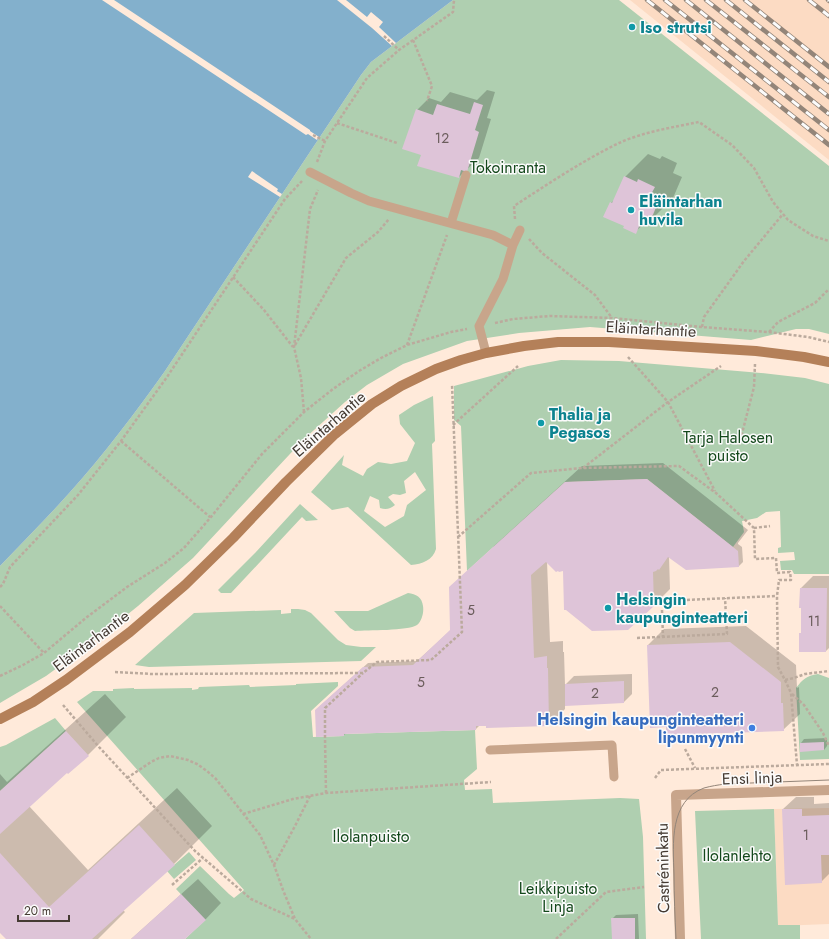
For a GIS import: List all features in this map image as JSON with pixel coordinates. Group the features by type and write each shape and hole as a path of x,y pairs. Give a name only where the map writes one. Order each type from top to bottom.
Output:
{"main road":[{"name":"Eläintarhantie","path":"0,719 33,702 66,680 130,632 185,585 335,434 372,404 402,386 436,369 486,353 558,342 609,342 756,351 804,357 829,362"}],"street":[{"name":"Ensi linja","path":"676,796 829,790"},
{"name":"Castréninkatu","path":"676,796 680,939"}],"lane":[{"path":"310,172 369,201 493,235 513,245"},
{"path":"451,223 466,175"},
{"path":"486,353 479,326 503,279 513,245 520,230"},
{"path":"490,750 612,745 614,777"}],"path":[{"path":"0,587 4,584 10,567 78,495 121,441 167,377 285,199 317,164 324,141 367,78 399,50 453,12 454,2"},
{"path":"384,36 399,50"},
{"path":"413,40 432,86 427,101"},
{"path":"829,241 813,236 788,220 773,202 754,168 732,145 700,122 652,132 620,143 569,171 514,206 515,219 520,230 542,253 595,295 612,318 768,332 808,337 829,342"},
{"path":"337,123 397,143"},
{"path":"313,135 324,141"},
{"path":"304,412 301,378 294,347 310,209 323,178"},
{"path":"294,347 346,258 378,232 397,208"},
{"path":"702,327 704,317 712,305 744,261 783,214"},
{"path":"407,345 451,223"},
{"path":"233,277 264,310 294,347"},
{"path":"768,332 778,322 815,303 829,289"},
{"path":"628,356 668,402 716,493"},
{"path":"453,425 518,366"},
{"path":"582,468 668,402 721,366"},
{"path":"739,445 754,388 755,369"},
{"path":"326,794 324,738 325,708 377,662 431,660 462,632 452,384"},
{"path":"121,441 211,517"},
{"path":"458,538 531,472 582,468 679,466 716,493 754,528 755,559 776,558 777,573 790,572 791,580 779,580 777,596 778,667 792,693 804,706 823,733 829,746"},
{"path":"754,528 770,526"},
{"path":"662,601 777,596"},
{"path":"637,638 727,634 725,598"},
{"path":"0,606 44,652"},
{"path":"662,610 663,637"},
{"path":"785,680 805,674 829,671"},
{"path":"115,672 152,674 363,673"},
{"path":"792,693 796,764"},
{"path":"63,705 99,747 195,851 251,899 295,919"},
{"path":"685,749 695,768"},
{"path":"128,778 151,762 159,758 170,756 197,764 207,771 216,779 260,835 274,865 295,919 311,939"},
{"path":"655,778 661,770 829,764"},
{"path":"243,814 293,799 310,796 491,782"},
{"path":"274,865 310,796"},
{"path":"172,885 203,858"},
{"path":"556,939 606,892 644,887"}],"shaded area":[{"path":"630,0 829,0 829,160"},
{"path":"829,808 829,924 778,926 774,809"}],"green space":[{"name":"Tokoinranta","path":"453,0 619,0 829,166 829,334 809,329 796,329 751,340 590,327 519,333 467,341 403,364 367,385 345,402 303,440 193,558 138,606 102,635 46,676 0,703 0,566 84,477 165,371 371,62"},
{"name":"Tarja Halosen puisto","path":"561,360 619,361 761,373 805,378 829,384 829,574 794,574 792,570 781,570 780,561 795,560 794,552 778,553 778,548 781,547 780,511 766,512 757,518 742,521 744,532 733,547 647,479 565,482 467,571 461,426 454,420 454,386 528,366"},
{"path":"433,396 435,441 432,444 436,549 435,553 430,559 419,564 411,565 348,507 332,510 311,492 344,455 342,465 363,476 367,469 378,462 391,464 407,461 415,443 400,424 399,415 414,405","holes":["415,472 426,490 407,505 404,516 385,527 364,511 370,496 379,500 380,508 388,509 395,505 388,497 393,494 400,495 406,493 404,481"]},
{"path":"300,504 318,520 306,521 302,517 231,593 221,593 218,590 256,552"},
{"path":"408,593 418,596 423,606 423,614 420,621 417,625 412,627 355,631 350,628 334,611 368,611"},
{"path":"291,609 305,610 311,613 338,640 346,645 376,647 361,661 149,667 135,665 194,613 281,610 281,614 291,613"},
{"path":"818,674 829,678 829,759 800,760 796,688 805,678"},
{"name":"Ilolanpuisto","path":"338,682 338,686 311,711 313,737 344,736 344,734 475,730 477,769 464,780 465,790 492,789 493,803 620,798 639,799 643,837 646,939 185,939 205,920 176,889 200,866 234,898 244,890 77,702 93,691 113,691 113,689 192,688 192,690 198,689 199,687 249,685 250,687"},
{"path":"55,718 66,731 0,791 0,747"},
{"name":"Ilolanlehto","path":"774,809 778,925 800,925 800,939 701,939 695,811"},
{"path":"189,852 196,860 174,879 167,871"}],"water":[{"path":"0,0 453,0 371,62 165,371 84,477 0,566"}],"pier":[{"path":"102,0 114,0 319,137 317,140 308,134 306,135"},
{"path":"337,0 346,0 367,17 371,12 383,22 379,27 396,43 392,46"},
{"path":"252,171 278,189 277,191 282,194 280,197 248,177"}],"building":[{"path":"474,102 483,105 475,130 479,132 467,172 461,170 459,178 417,166 421,155 402,149 416,109 433,115 437,104 470,114"},
{"name":"Eläintarhan huvila","path":"624,176 637,182 638,179 655,187 650,196 659,200 650,222 642,219 636,234 623,228 624,226 603,217 610,202 612,203"},
{"name":"Helsingin kaupunginteatteri","path":"647,479 738,551 739,567 686,570 668,557 659,570 658,569 653,572 654,606 628,630 592,631 564,610 563,571 556,572 546,562 531,575 534,658 547,656 549,726 486,728 486,726 476,726 476,730 344,734 344,736 316,737 315,710 363,667 413,665 450,630 449,587 565,482"},
{"path":"800,588 827,588 826,652 799,652 799,633 801,633 801,608 799,608"},
{"path":"730,642 781,682 781,703 783,703 784,731 666,735 666,727 650,728 647,645"},
{"path":"624,681 624,703 565,706 565,684"},
{"path":"66,731 89,756 68,774 67,773 0,834 0,791"},
{"path":"824,742 824,750 800,752 800,743"},
{"path":"782,809 802,809 802,816 829,815 829,855 821,855 822,883 785,885"},
{"path":"139,825 175,865 92,939 6,939 0,933 0,853 49,907"},
{"path":"181,894 206,920 185,939 131,939"},
{"path":"611,918 635,918 635,939 612,939"}],"tram line":[{"path":"676,939 673,850 676,825 679,813 684,803 693,794 704,788 717,785 829,780"}],"railway":[{"path":"647,0 829,145"},
{"path":"665,0 829,130"},
{"path":"686,0 829,114"},
{"path":"706,0 829,97"},
{"path":"726,0 829,82"},
{"path":"745,0 829,67"},
{"path":"809,0 829,16"}],"place":[{"name":"Iso strutsi","path":"632,27"},
{"name":"Eläintarhan huvila","path":"631,210"},
{"name":"Thalia ja Pegasos","path":"541,423"},
{"name":"Helsingin kaupunginteatteri","path":"608,608"},
{"name":"Helsingin kaupunginteatteri lipunmyynti","path":"752,728"}],"park label":[{"name":"Leikkipuisto Linja","path":"558,897"}]}
